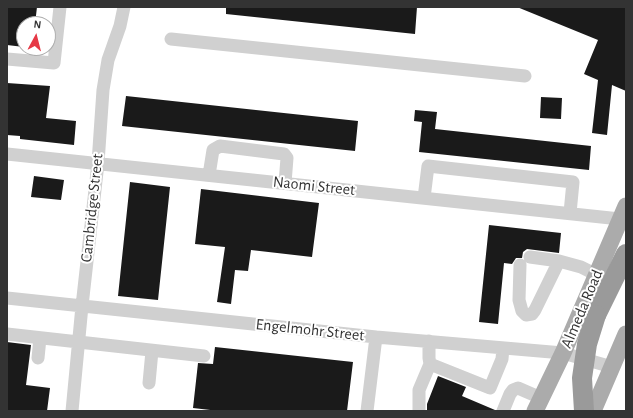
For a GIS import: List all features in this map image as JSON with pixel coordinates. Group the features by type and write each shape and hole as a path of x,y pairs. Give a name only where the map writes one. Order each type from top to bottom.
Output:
{"highway":[{"path":"584,411 582,378 587,344 596,315 626,254"}],"main road":[{"name":"Almeda Road","path":"538,404 564,353 623,212"},
{"path":"593,411 626,334"}],"street":[{"path":"7,59 54,63 60,7"},
{"name":"Cambridge Street","path":"72,411 78,342 98,163 103,90 108,60 120,26 124,7"},
{"path":"171,39 525,76"},
{"path":"209,175 213,150 220,146 284,154 287,158 285,183"},
{"name":"Naomi Street","path":"7,154 570,213 623,212"},
{"path":"424,198 428,166 573,182 570,213"},
{"path":"559,261 535,310 532,314 526,315 522,311 519,300 525,261 559,261 581,267 597,275"},
{"name":"Engelmohr Street","path":"7,298 376,337 564,353 612,367"},
{"path":"7,334 204,356"},
{"path":"367,411 376,337"},
{"path":"38,358 40,338"},
{"path":"419,411 419,390 430,364 428,358 429,341"},
{"path":"430,364 490,388 502,359 503,348"},
{"path":"149,383 152,350"},
{"path":"503,411 510,394 513,390 518,388 538,404"}],"building":[{"path":"7,7 37,7 36,16 16,16 16,46 7,45"},
{"path":"226,7 417,7 415,34 226,14"},
{"path":"517,7 626,7 626,91 612,85 607,135 592,133 598,80 584,74 598,40"},
{"path":"7,83 50,86 46,118 76,121 74,145 20,139 20,136 7,135"},
{"path":"126,96 358,121 355,151 122,126"},
{"path":"541,97 562,98 561,119 540,118"},
{"path":"415,110 437,112 435,129 591,146 589,170 419,152 422,122 414,121"},
{"path":"34,176 64,180 61,200 31,197"},
{"path":"130,182 170,187 158,300 118,296"},
{"path":"201,189 319,203 312,257 251,250 248,271 235,270 231,304 217,302 225,247 195,244"},
{"path":"489,225 561,233 559,253 527,249 523,252 522,258 516,258 512,264 504,263 498,324 479,322"},
{"path":"7,342 31,345 26,385 50,388 47,411 7,411"},
{"path":"215,347 353,362 347,411 219,411 193,408 198,363 213,364"},
{"path":"438,376 466,387 462,396 495,411 427,411 427,404"}]}
